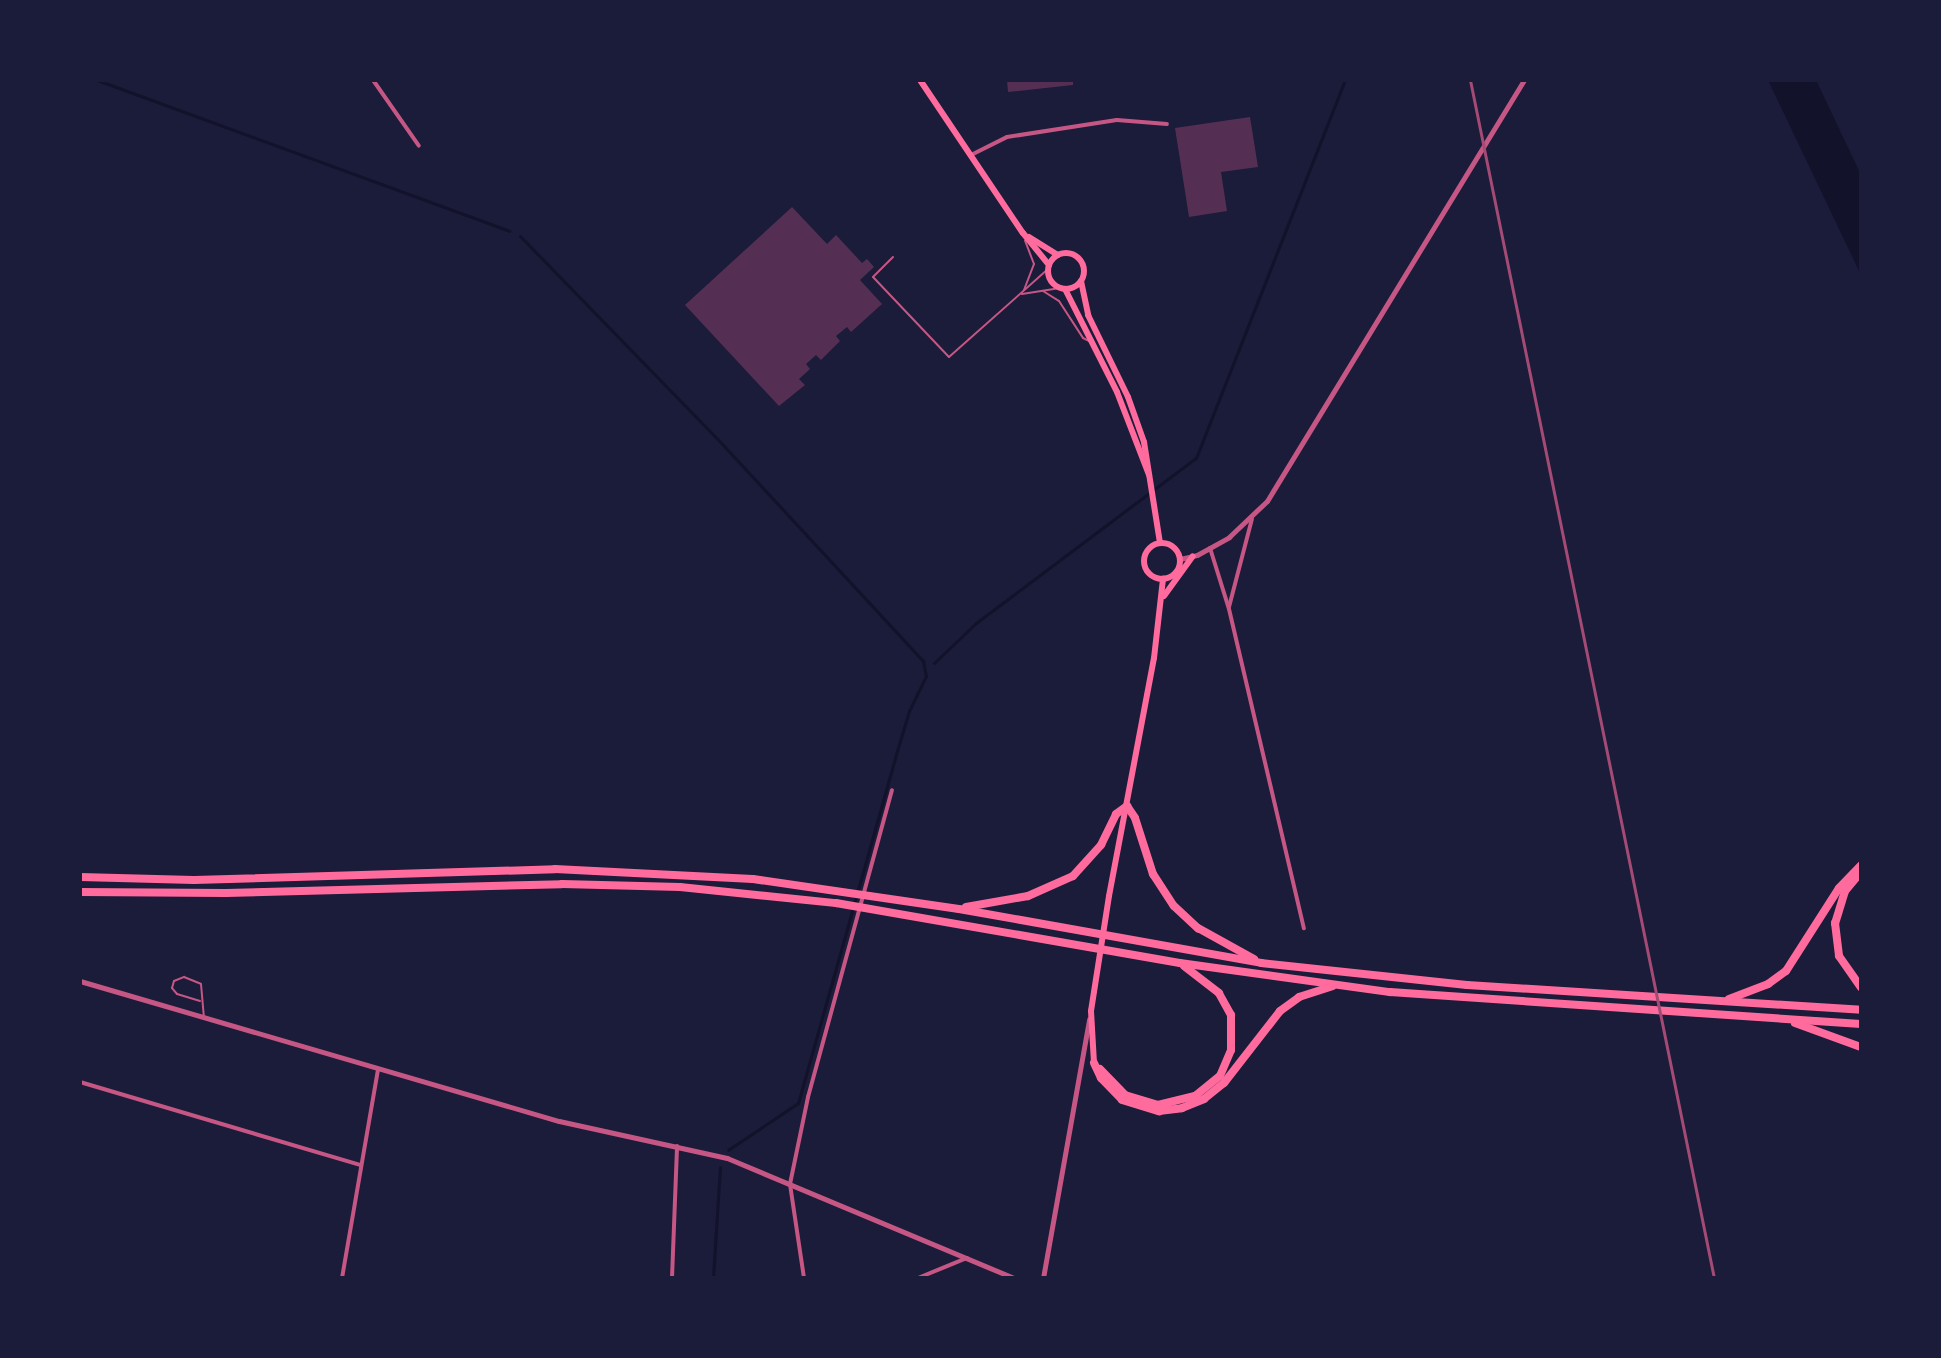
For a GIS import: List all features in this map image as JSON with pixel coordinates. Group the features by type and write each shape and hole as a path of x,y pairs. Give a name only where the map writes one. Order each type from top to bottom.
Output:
{"highway":[{"path":"959,909 1028,896 1061,884 1085,866 1101,845 1116,814 1127,806 1135,818 1153,874 1174,906 1210,936 1261,963"},
{"path":"1724,1001 1768,984 1786,971 1839,888 1861,865"},
{"path":"80,877 194,880 571,869 753,879 959,909 1261,963 1467,985 1861,1010"},
{"path":"1861,872 1845,891 1835,923 1839,956 1861,987"},
{"path":"80,892 226,893 589,884 752,893 836,903 1180,963 1336,985 1861,1024"},
{"path":"1094,1063 1125,1095 1158,1105 1195,1096 1220,1076 1231,1050 1231,1015 1219,993 1180,963"},
{"path":"1094,1063 1101,1078 1122,1100 1145,1109 1182,1108 1204,1099 1224,1083 1280,1011 1299,997 1336,985"},
{"path":"1783,1019 1861,1047"}],"main road":[{"path":"920,80 1049,267 1051,280 1062,288 1093,343 1152,482"},
{"path":"1023,233 1058,255 1068,254 1077,258 1084,271 1081,281 1088,315 1112,362 1144,442 1156,498 1160,543"},
{"path":"1049,267 1058,255"},
{"path":"1062,288 1081,281"},
{"path":"1160,543 1173,546 1180,559 1176,572 1163,579 1151,575 1144,563 1149,548 1160,543"},
{"path":"1162,599 1193,556"},
{"path":"1094,1063 1091,1011 1163,579"}],"street":[{"path":"373,80 419,146"},
{"path":"1180,559 1210,548 1252,519 1292,464 1524,80"},
{"path":"971,155 1007,137 1117,120 1167,124"},
{"path":"1229,609 1252,519"},
{"path":"1210,548 1229,609 1304,928"},
{"path":"804,1278 790,1184 808,1097 892,790"},
{"path":"80,981 559,1121 727,1158 1014,1278"},
{"path":"1043,1278 1091,1011"},
{"path":"1080,1069 1094,1063"},
{"path":"342,1278 378,1070"},
{"path":"80,1082 360,1165"},
{"path":"672,1278 677,1146"},
{"path":"918,1278 967,1258"}],"lane":[{"path":"1021,294 1034,264 1023,233"},
{"path":"893,257 873,277 949,357 1049,267"},
{"path":"1021,294 1062,288"},
{"path":"1043,291 1059,301 1083,338 1093,343"},
{"path":"200,1001 202,988 195,980 184,977 174,981 172,988 177,994 200,1001 206,1008 204,1019"}],"shaded area":[{"path":"1768,80 1816,80 1861,175 1861,275"}],"building":[{"path":"1007,80 1073,80 1073,85 1008,92"},
{"path":"1250,117 1258,167 1221,172 1227,211 1189,217 1175,128"},
{"path":"792,207 827,244 836,235 862,263 867,259 874,267 860,280 882,304 851,332 847,327 836,336 840,341 821,360 816,355 806,364 810,369 799,379 805,385 779,406 685,305"}],"waterway":[{"path":"97,80 509,231"},
{"path":"934,663 976,623 1196,458 1345,80"},
{"path":"520,236 724,446 923,661 926,676 909,711 897,751 798,1103 728,1150"},
{"path":"713,1278 720,1167"}],"railway":[{"path":"1470,80 1714,1278"}]}
